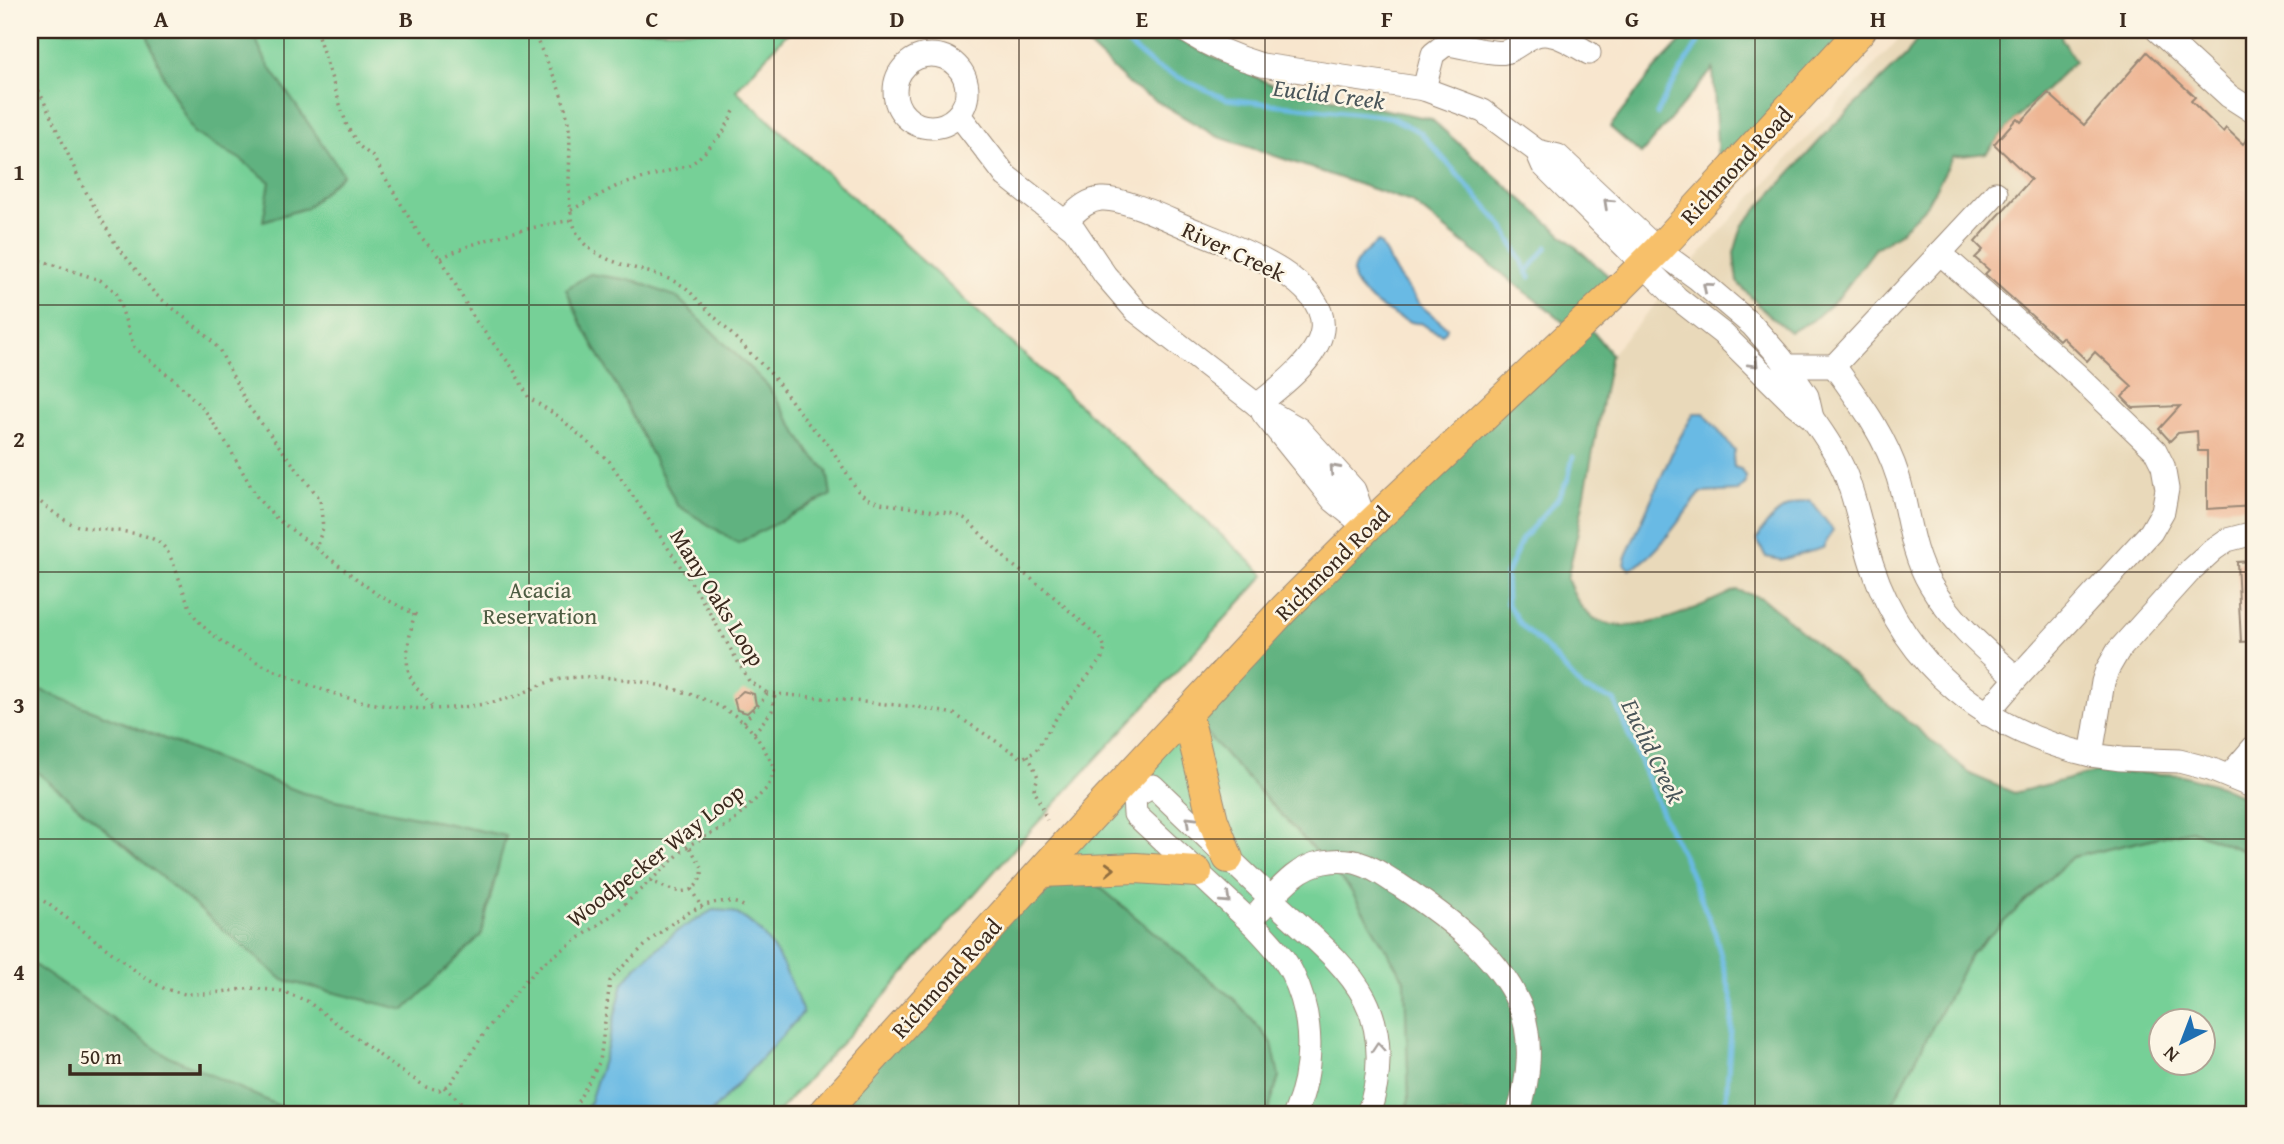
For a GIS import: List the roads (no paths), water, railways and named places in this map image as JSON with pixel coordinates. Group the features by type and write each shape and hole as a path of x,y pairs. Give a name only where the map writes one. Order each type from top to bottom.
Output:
{"main road":[{"name":"Richmond Road","path":"823,1114 1285,608 1651,257 1861,30"},
{"path":"1187,713 1213,820 1228,858"},
{"path":"1042,872 1136,868 1197,872"}],"street":[{"path":"1184,30 1237,58 1262,65 1424,89 1483,111 1536,151 1558,156 1651,257 1677,298 1723,334 1793,403 1812,418 1845,472 1873,568 1893,613 1914,647 1938,673 1986,714 2006,726 2044,742 2091,755 2179,761 2210,769 2254,787"},
{"path":"2157,30 2229,96 2254,111"},
{"path":"1424,89 1433,54 1446,44 1505,52 1536,34 1550,33 1589,53"},
{"path":"958,115 1006,176 1074,229 1105,275 1136,311 1257,405 1299,429 1354,490 1367,527"},
{"path":"1786,366 1834,366 1996,193"},
{"name":"River Creek","path":"1065,221 1087,202 1101,199 1127,203 1286,273 1307,289 1319,308 1322,330 1312,352 1300,368 1284,385 1257,405"},
{"path":"1940,253 2075,373 2151,445 2165,472 2167,489 2165,506 2151,532 1986,714"},
{"path":"1651,257 1698,279 1752,325 1807,396 1812,418"},
{"path":"1834,366 1876,426 1890,455 1901,486 1914,547 1930,584 1960,626 2017,678"},
{"path":"2091,755 2107,670 2119,651 2192,569 2214,549 2227,540 2254,533"},
{"path":"2228,776 2254,747"},
{"path":"1295,1114 1308,1074 1309,1047 1301,996 1291,971 1249,921 1135,814 1134,797 1153,786 1342,966 1366,1001 1378,1041 1379,1063 1373,1102 1368,1114"},
{"path":"1249,921 1306,868 1324,862 1346,861 1362,864 1416,897 1490,960 1520,1004 1527,1030 1528,1061 1518,1114"}],"water":[{"path":"1378,242 1396,273 1420,305 1447,327 1442,334 1381,307 1356,283 1353,271 1357,261"},
{"path":"1694,413 1704,413 1735,451 1734,467 1741,469 1746,476 1746,483 1738,491 1701,493 1658,547 1638,565 1629,569 1624,564 1626,556 1675,446"},
{"path":"1810,500 1833,530 1823,548 1781,560 1766,557 1757,540 1766,525 1785,508"},
{"path":"713,910 735,913 760,931 778,956 803,1013 710,1114 586,1114 606,1051 623,983 635,968 677,931"}],"waterway":[{"name":"Euclid Creek","path":"1111,30 1154,66 1226,99 1390,117 1420,132 1503,226 1530,277"},
{"path":"1657,114 1706,30"},
{"path":"1527,272 1547,247"},
{"name":"Euclid Creek","path":"1573,457 1568,479 1557,500 1522,539 1506,575 1507,603 1520,624 1583,689 1614,700 1667,825 1684,858 1715,933 1733,1003 1725,1114"}],"park label":[{"name":"Acacia Reservation","path":"540,602"}]}
